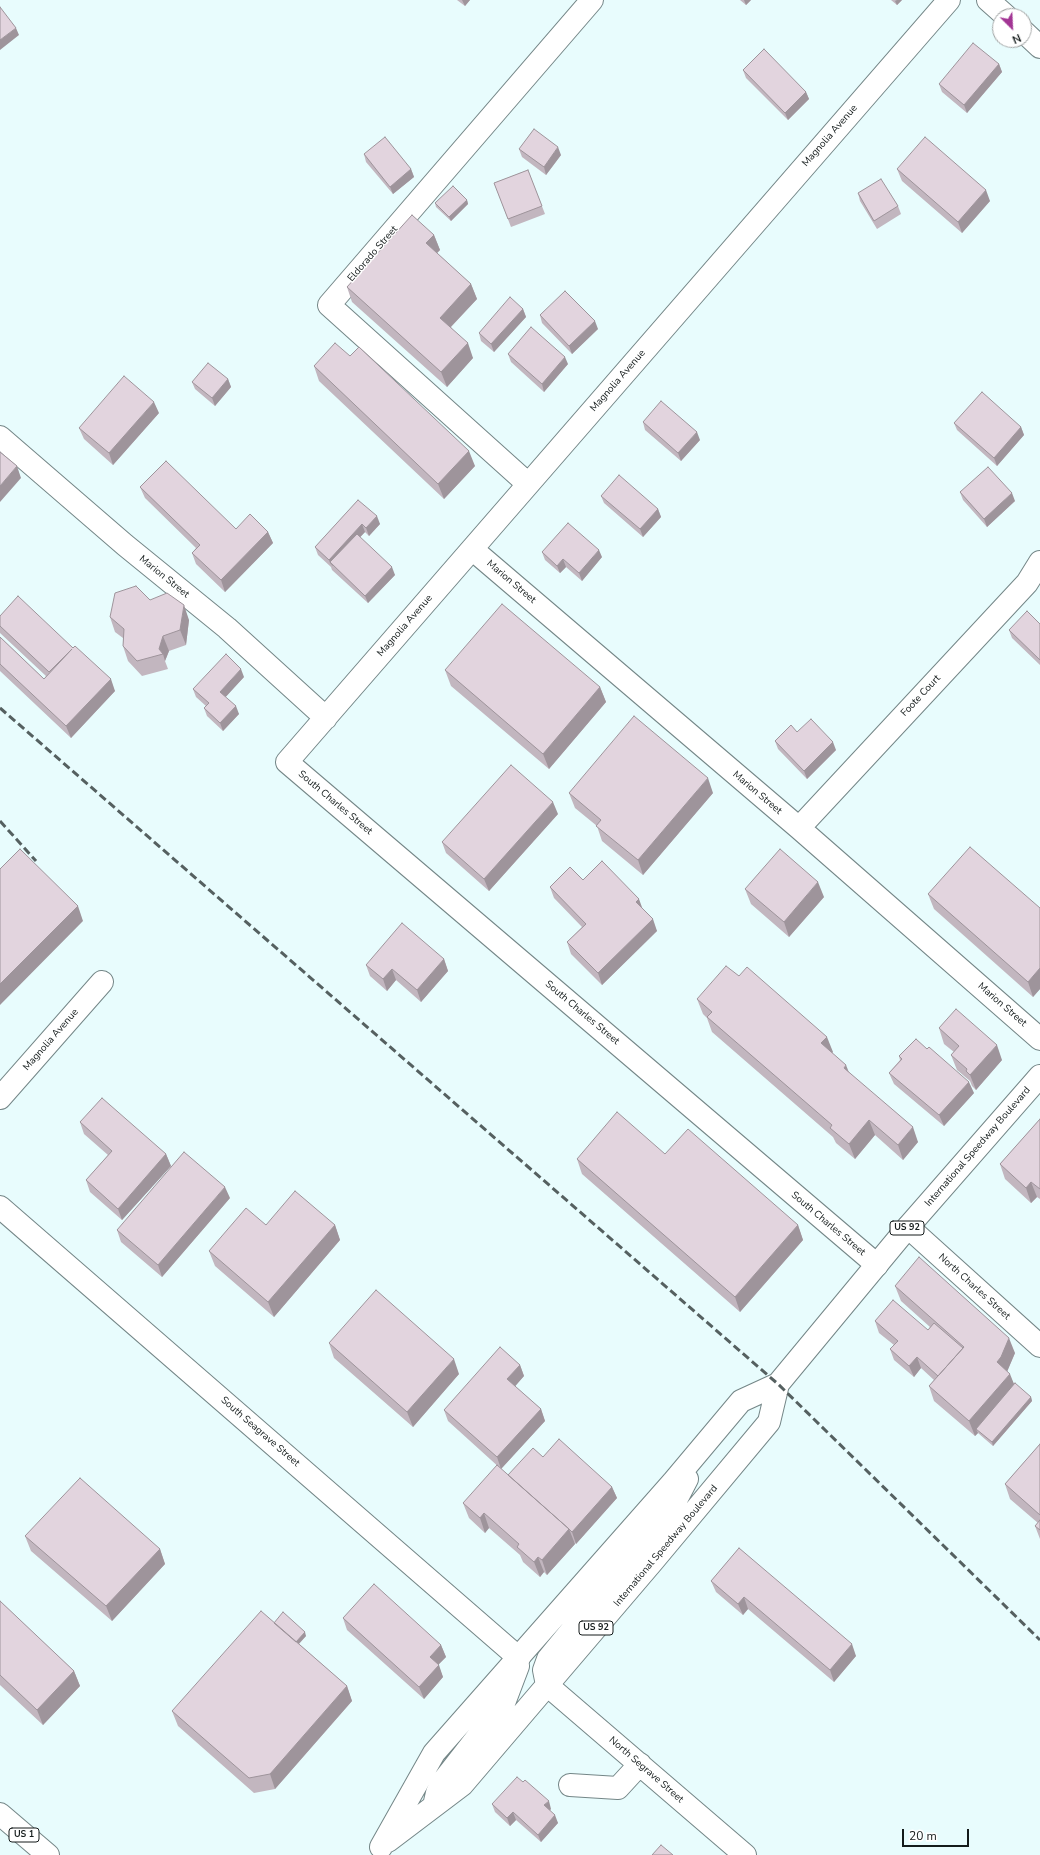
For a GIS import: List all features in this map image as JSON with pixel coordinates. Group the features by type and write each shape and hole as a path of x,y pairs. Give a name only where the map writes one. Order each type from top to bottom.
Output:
{"street":[{"name":"Eldorado Street","path":"528,484 329,305 592,0"},
{"name":"Magnolia Avenue","path":"287,762 949,0"},
{"path":"988,0 997,8"},
{"path":"1032,40 1040,47"},
{"name":"Marion Street","path":"0,437 125,546 227,628 326,718"},
{"name":"Marion Street","path":"472,549 799,828 1040,1039"},
{"name":"Foote Court","path":"799,828 1027,583 1040,562"},
{"name":"South Charles Street","path":"287,762 877,1265"},
{"name":"Magnolia Avenue","path":"0,1098 102,982"},
{"name":"International Speedway Boulevard","path":"377,1851 434,1753 707,1443 715,1430 741,1401 778,1384 908,1227 1040,1076"},
{"name":"South Seagrave Street","path":"0,1206 519,1658"},
{"name":"North Charles Street","path":"908,1227 1040,1346"},
{"name":"International Speedway Boulevard","path":"377,1851 462,1785 728,1474 769,1422 778,1384"},
{"path":"547,1685 544,1670 548,1659 672,1508 707,1443"},
{"path":"434,1806 437,1793 443,1781 504,1703 514,1680 519,1658"},
{"name":"North Segrave Street","path":"547,1685 745,1855"},
{"path":"570,1785 618,1788 640,1764"},
{"name":"US 1","path":"0,1814 48,1855"}],"building":[{"path":"0,7 16,28 0,40"},
{"path":"973,43 999,64 964,105 939,84"},
{"path":"764,49 806,92 785,113 743,70"},
{"path":"534,129 558,147 544,167 519,149"},
{"path":"385,137 411,169 390,187 364,154"},
{"path":"925,137 986,190 958,222 897,169"},
{"path":"528,170 542,206 508,219 494,183"},
{"path":"881,179 898,206 874,221 858,193"},
{"path":"453,186 467,200 449,217 435,203"},
{"path":"412,215 434,235 426,243 471,284 440,318 468,343 441,372 347,287"},
{"path":"565,291 595,321 569,346 540,315"},
{"path":"510,297 523,309 491,344 479,333"},
{"path":"531,327 565,357 542,384 508,354"},
{"path":"335,343 350,356 359,347 469,451 438,484 314,366"},
{"path":"208,363 228,379 212,398 192,382"},
{"path":"124,376 154,402 109,453 79,428"},
{"path":"982,392 1021,427 994,458 954,423"},
{"path":"661,401 697,432 678,453 643,422"},
{"path":"0,452 17,466 0,486"},
{"path":"166,461 236,529 250,514 268,532 221,580 192,553 200,545 140,487"},
{"path":"988,467 1012,493 984,519 960,492"},
{"path":"619,475 658,509 640,529 601,496"},
{"path":"358,500 377,516 366,528 362,524 329,560 315,547"},
{"path":"568,523 599,550 579,573 563,559 557,566 542,552"},
{"path":"357,534 392,567 365,596 330,562"},
{"path":"136,586 150,600 167,593 184,605 180,630 163,636 159,649 163,654 137,661 123,646 124,629 110,617 115,593"},
{"path":"18,596 73,648 75,646 111,679 66,726 0,664 0,637 44,679 72,649 49,672 0,626 0,616"},
{"path":"502,604 600,687 543,754 445,670"},
{"path":"1027,611 1040,624 1040,660 1009,630"},
{"path":"226,654 241,669 220,692 236,706 220,723 204,708 209,703 193,689"},
{"path":"634,716 708,778 638,860 596,826 601,820 569,793"},
{"path":"811,719 833,742 804,771 775,741 791,725 797,732"},
{"path":"511,765 553,802 484,879 442,842"},
{"path":"970,847 1040,908 1040,968 1028,982 928,894"},
{"path":"20,849 78,906 0,984 0,869"},
{"path":"780,849 818,882 784,922 745,889"},
{"path":"602,861 639,899 636,902 653,919 598,973 567,942 586,924 550,887 570,867 583,880"},
{"path":"402,923 444,959 417,990 392,969 383,979 366,965"},
{"path":"726,966 739,976 747,967 827,1037 821,1043 846,1065 844,1068 913,1127 898,1145 869,1120 849,1144 830,1128 832,1125 707,1017 712,1012 697,999"},
{"path":"956,1009 997,1045 970,1075 966,1071 967,1069 951,1055 959,1046 939,1028"},
{"path":"916,1039 927,1049 929,1047 969,1082 939,1115 889,1073 902,1059 899,1056"},
{"path":"102,1098 166,1154 118,1209 86,1180 112,1151 80,1122"},
{"path":"617,1112 665,1154 688,1129 798,1225 735,1297 577,1159"},
{"path":"1040,1119 1040,1189 1031,1182 1026,1188 1000,1164"},
{"path":"184,1152 225,1187 158,1265 117,1230"},
{"path":"295,1191 335,1225 268,1302 209,1251 246,1208 266,1225"},
{"path":"919,1257 1009,1338 1001,1357 997,1362 1010,1374 969,1421 929,1386 964,1347 895,1286"},
{"path":"376,1290 454,1359 407,1412 329,1343"},
{"path":"893,1300 928,1330 934,1323 963,1348 938,1376 917,1357 909,1366 890,1349 898,1341 875,1321"},
{"path":"500,1347 520,1365 507,1379 541,1409 497,1457 444,1410"},
{"path":"1015,1383 1031,1397 992,1442 976,1429"},
{"path":"559,1439 612,1487 572,1532 508,1475 533,1448 543,1457"},
{"path":"1040,1444 1040,1515 1005,1484"},
{"path":"497,1465 569,1529 542,1560 538,1557 534,1562 517,1547 519,1544 484,1513 480,1518 463,1503"},
{"path":"80,1478 160,1549 106,1606 25,1536"},
{"path":"1040,1520 1040,1530 1035,1526"},
{"path":"739,1548 852,1644 830,1670 744,1597 738,1604 711,1581"},
{"path":"374,1584 441,1645 430,1657 439,1665 419,1687 343,1618"},
{"path":"0,1601 74,1671 37,1710 0,1675"},
{"path":"261,1611 347,1686 270,1774 249,1778 172,1711"},
{"path":"283,1612 305,1632 296,1642 274,1623"},
{"path":"517,1777 523,1782 525,1780 549,1801 544,1805 555,1815 538,1835 513,1812 507,1818 492,1804"},
{"path":"661,1845 673,1855 652,1855"}],"railway":[{"path":"0,708 778,1384 1040,1640"},
{"path":"0,821 36,861"}]}
